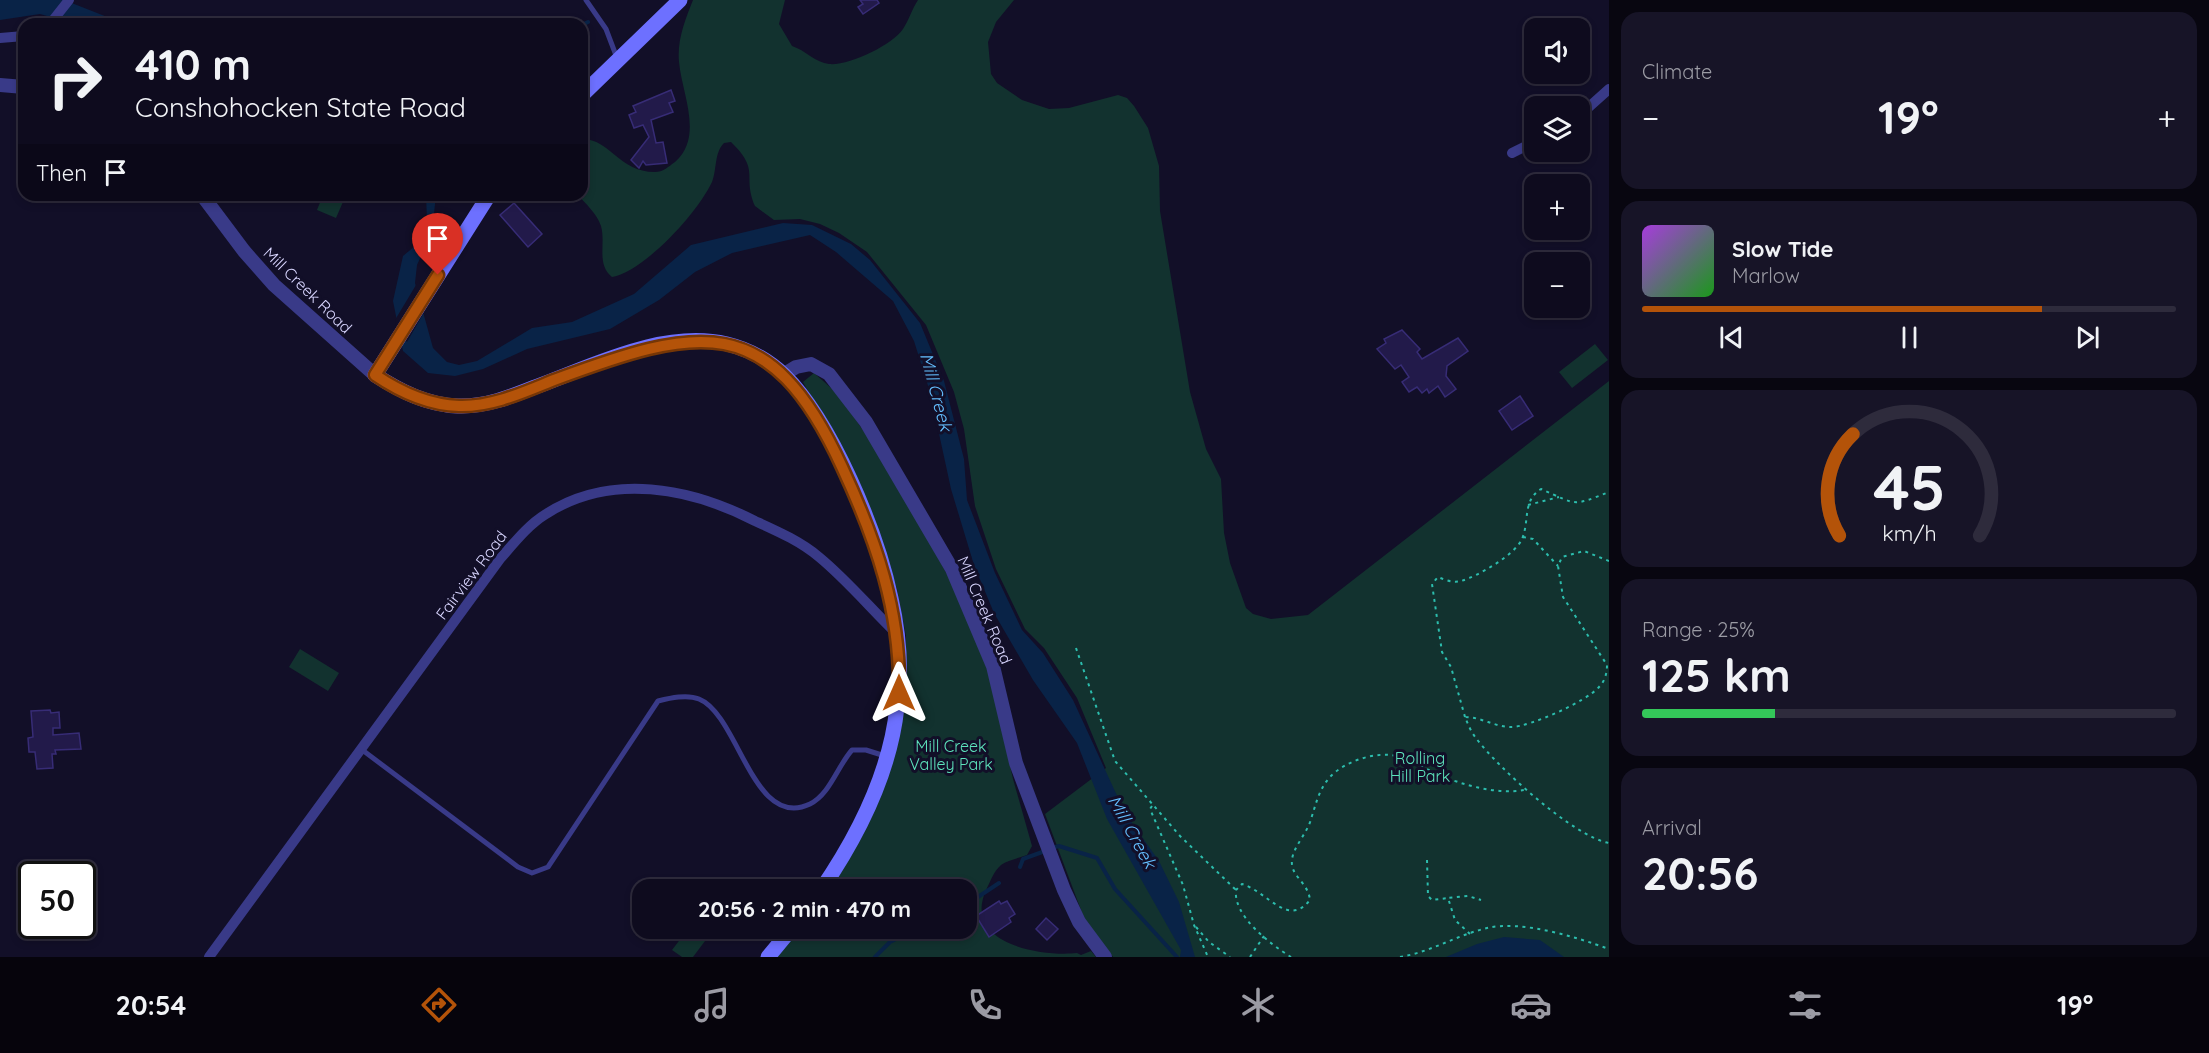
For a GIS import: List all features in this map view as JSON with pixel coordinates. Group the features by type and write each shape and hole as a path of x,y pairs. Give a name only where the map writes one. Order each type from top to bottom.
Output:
{"main road":[{"path":"588,89 680,0"},
{"path":"485,201 375,375 398,389 426,400 472,406 503,399 641,350 697,341 728,344 771,364 783,375 821,424 856,497 886,579 897,634 899,693 887,756 875,790 855,832 827,879"},
{"path":"768,957 783,939"}],"street":[{"path":"55,18 69,0"},
{"path":"0,38 18,36"},
{"path":"0,85 18,86"},
{"path":"1590,106 1609,89"},
{"path":"1512,153 1524,147"},
{"name":"Mill Creek Road","path":"206,201 244,251 274,285 375,375"},
{"name":"Mill Creek Road","path":"783,375 796,367 811,364 829,374 866,422 923,516 952,569 983,638 1000,693 1016,763 1052,858 1079,922 1105,957"},
{"name":"Fairview Road","path":"209,957 500,559 521,534 544,514 566,503 612,491 652,489 686,493 729,508 787,536 820,558 897,634"}],"lane":[{"path":"586,0 606,29 617,59"},
{"path":"362,749 518,867 532,873 548,867 658,701 675,697 699,699 709,706 719,716 761,790 781,804 793,809 811,803 830,785 838,766 852,750 866,750 887,756"}],"path":[{"path":"1609,492 1579,504 1568,503 1542,489 1533,494 1528,505 1523,537 1515,551 1460,581 1438,577 1432,584 1442,652 1451,667 1465,717 1474,736 1525,789 1582,832 1609,843"},
{"path":"1528,505 1559,497"},
{"path":"1465,717 1479,717 1508,728 1527,726 1587,697 1601,686 1607,665 1563,597 1557,566 1533,539 1523,537"},
{"path":"1557,566 1562,557 1584,551 1609,561"},
{"path":"1076,648 1115,760 1180,836 1236,890"},
{"path":"1291,957 1264,936 1242,913 1235,899 1236,890 1242,884 1256,888 1285,910 1295,912 1310,900 1309,888 1294,873 1292,859 1311,822 1316,799 1330,777 1350,764 1371,756 1396,756 1457,781 1501,791 1525,789"},
{"path":"1152,805 1150,809 1183,885 1194,925 1208,957"},
{"path":"1426,860 1428,896 1432,900 1468,896 1481,900"},
{"path":"1448,898 1455,920 1470,934"},
{"path":"1194,925 1209,942 1230,957"},
{"path":"1400,957 1414,955 1487,928 1517,926 1609,949"},
{"path":"1250,957 1264,936"}],"green space":[{"name":"Rolling Hill Park","path":"693,0 785,0 779,24 792,46 820,61 837,64 858,58 890,42 903,29 918,0 1014,0 996,22 988,42 991,74 997,83 1022,100 1049,109 1069,108 1118,95 1127,98 1148,128 1159,166 1160,211 1190,392 1206,449 1221,479 1224,533 1230,563 1246,608 1253,614 1271,619 1308,615 1609,381 1609,957 1113,957 1084,918 1045,814 1106,768 1077,698 1044,648 1025,629 996,569 975,506 964,429 954,392 926,325 867,252 839,233 820,224 800,219 774,220 755,206 751,196 746,160 731,142 724,143 721,147 712,182 705,194 669,239 640,264 625,272 612,277 604,266 601,226 583,201 588,201 588,140 600,144 623,162 642,171 663,170 684,152 690,128 679,62 679,46"},
{"path":"321,201 343,201 336,218 317,210"},
{"path":"1595,344 1608,360 1572,388 1559,372"},
{"name":"Mill Creek Valley Park","path":"814,373 838,394 889,468 961,600 987,663 1013,779 1032,846 1027,855 1004,863 995,873 987,888 982,907 984,922 994,934 1008,943 1025,949 1081,955 1091,951 1096,957 776,957 791,939 977,939 977,879 834,879 867,823 906,679 906,636 897,589 877,532 844,456 803,382"},
{"path":"300,649 339,673 328,691 289,667"},
{"path":"680,939 706,939 693,957 682,957 672,950"}],"water":[{"path":"0,0 64,0 110,18 54,18 40,14 0,20"},
{"name":"Mill Creek","path":"426,201 435,201 432,232 417,265 415,283 433,348 447,362 459,365 477,361 532,328 572,322 634,294 691,245 783,223 812,225 851,244 870,260 920,323 944,381 964,459 967,500 995,573 1022,630 1043,653 1073,700 1125,813 1159,861 1179,902 1195,957 1180,957 1181,950 1107,819 1077,743 1033,680 994,613 974,565 951,489 930,392 914,341 893,301 836,252 810,235 732,253 695,272 659,300 610,329 527,349 483,369 455,376 428,373 403,351 393,301 403,256 415,246 427,220"},
{"path":"1504,937 1540,940 1564,957 1446,957 1477,944"}],"pier":[{"path":"419,280 426,309 407,342 396,330 395,320"}],"building":[{"path":"860,0 877,0 879,3 863,14 858,7 863,4"},
{"path":"671,90 675,101 669,103 673,112 651,120 656,143 663,142 667,163 646,165 643,161 639,168 631,160 649,137 643,125 634,128 629,115 636,112 633,106"},
{"path":"514,203 542,234 528,247 500,215"},
{"path":"1402,330 1420,349 1417,352 1422,359 1458,338 1468,351 1447,366 1446,376 1456,389 1445,397 1438,386 1429,393 1427,389 1422,393 1417,387 1409,392 1402,382 1409,377 1401,365 1395,369 1377,349 1386,343 1384,339"},
{"path":"1520,396 1533,416 1512,430 1499,411"},
{"path":"50,710 51,713 59,712 60,728 53,728 53,735 79,733 81,749 55,750 56,754 52,754 53,768 37,769 35,752 29,752 28,738 33,737 31,711"},
{"path":"999,901 1001,904 1007,901 1015,914 1009,918 1011,922 989,937 977,915"},
{"path":"1046,918 1058,929 1047,940 1036,929"}],"waterway":[{"path":"1052,848 1059,846 1097,858 1115,889 1177,957"},
{"path":"1020,867 1023,859 1045,851"},
{"path":"977,898 999,883"},
{"path":"875,957 896,939"}],"route":[{"path":"438,275 375,375 410,395 426,400 458,406 488,403 616,357 680,342 728,344 771,364 792,384 821,424 868,526 878,552 895,616 899,693"}]}
